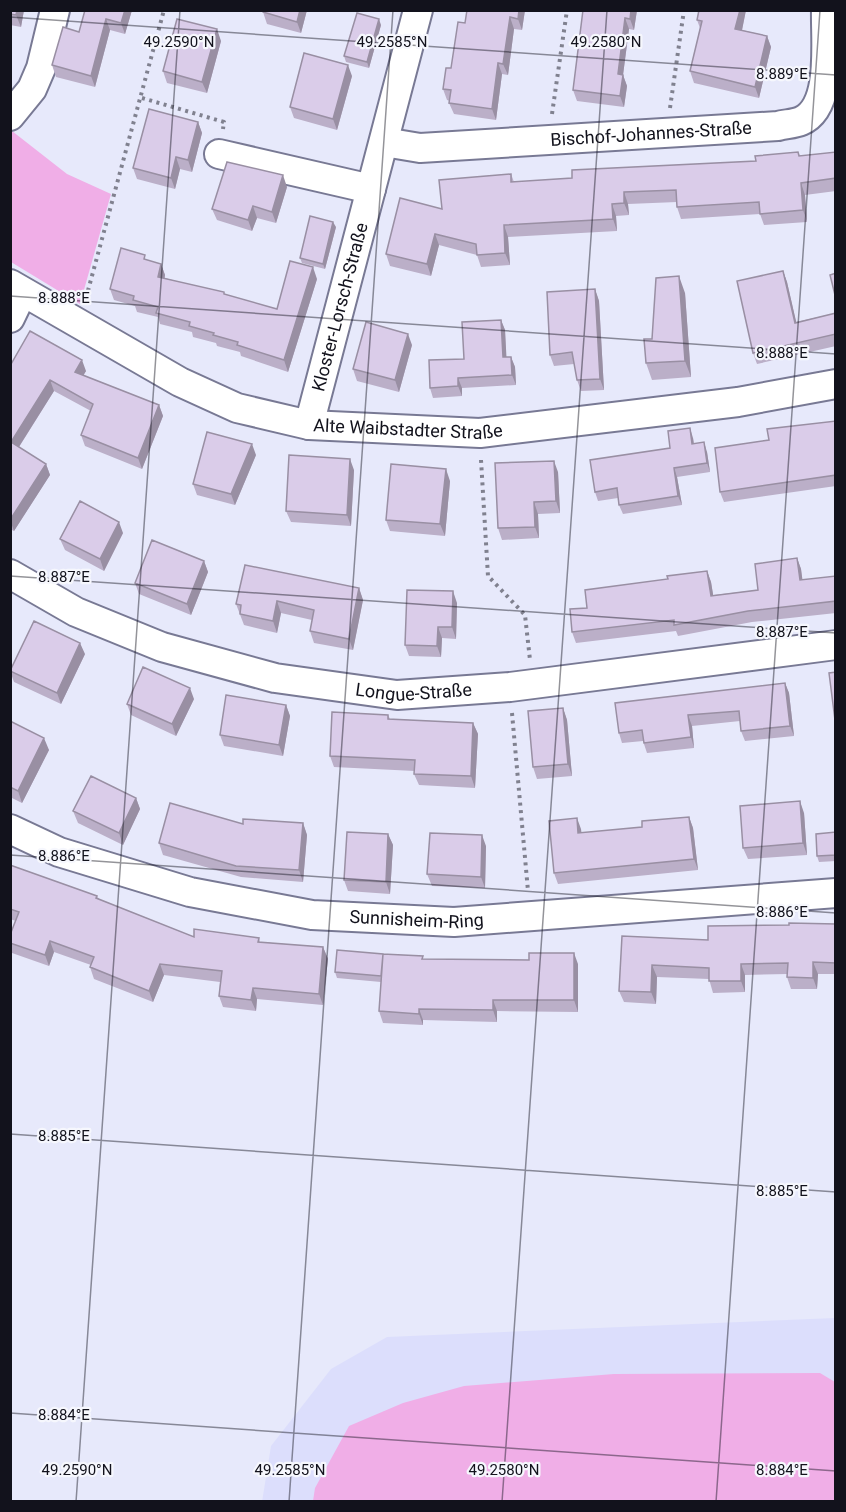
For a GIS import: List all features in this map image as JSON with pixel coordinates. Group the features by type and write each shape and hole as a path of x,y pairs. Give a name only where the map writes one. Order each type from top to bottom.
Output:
{"street":[{"path":"10,116 32,89 41,68 55,10"},
{"name":"Kloster-Lorsch-Straße","path":"309,425 418,10"},
{"name":"Bischof-Johannes-Straße","path":"384,142 420,148 777,126 801,121 813,112 821,100 825,80 826,10"},
{"path":"219,154 371,189"},
{"name":"Alte Waibstadter Straße","path":"14,299 80,325 180,382 237,408 309,425 480,433 738,402 836,384"},
{"name":"Longue-Straße","path":"10,574 76,612 162,647 275,678 397,695 522,686 836,645"},
{"name":"Sunnisheim-Ring","path":"10,829 59,852 190,892 312,915 454,922 836,893"}],"path":[{"path":"80,325 164,10"},
{"path":"548,141 567,10"},
{"path":"666,132 684,10"},
{"path":"142,98 224,122 219,154"},
{"path":"480,433 488,576 525,615 522,686 529,918"}],"shaded area":[{"path":"12,131 67,174 111,194 80,304 11,262"},
{"path":"835,1318 835,1501 262,1502 271,1446 331,1369 387,1337"},
{"path":"820,1373 835,1382 835,1501 313,1501 315,1488 349,1426 403,1403 464,1386 614,1374"}],"building":[{"path":"10,10 17,10 16,15 10,14"},
{"path":"85,10 125,10 121,23 106,19 91,76 52,65 63,27 79,32"},
{"path":"263,10 300,10 297,22 263,12"},
{"path":"467,10 519,10 518,19 510,17 503,64 498,63 492,109 449,103 451,90 443,89 446,68 451,68 458,22 465,23"},
{"path":"583,10 631,10 630,19 625,18 618,74 623,75 620,96 573,90"},
{"path":"699,10 740,10 735,29 767,36 755,87 690,71 702,21 697,20"},
{"path":"357,13 379,19 367,62 344,56"},
{"path":"177,19 217,29 202,82 163,71"},
{"path":"304,53 348,65 333,119 290,107"},
{"path":"149,109 198,122 188,160 176,157 171,178 133,168"},
{"path":"798,152 799,156 836,152 836,178 801,183 803,210 760,214 759,202 677,207 676,190 624,192 624,203 612,204 613,219 504,225 505,253 477,255 476,244 435,234 427,264 386,254 400,198 442,209 439,180 511,174 511,182 572,178 572,170 756,161 755,156"},
{"path":"227,162 283,175 272,212 253,206 248,220 212,209"},
{"path":"310,216 333,222 323,264 300,258"},
{"path":"121,248 145,255 144,259 161,264 158,277 224,292 224,294 277,309 290,261 313,267 284,360 237,345 238,342 213,335 214,333 189,326 190,322 156,313 158,307 133,300 134,296 110,289"},
{"path":"783,271 795,323 836,313 836,334 753,353 737,281"},
{"path":"836,273 836,299 830,275"},
{"path":"679,276 685,361 646,363 644,339 652,339 656,278"},
{"path":"595,289 600,379 577,380 572,352 550,355 547,292"},
{"path":"501,320 503,357 511,357 512,375 458,378 458,386 430,388 429,360 464,359 462,322"},
{"path":"366,322 408,334 395,380 353,369"},
{"path":"30,331 82,360 75,372 159,405 138,458 81,435 93,404 50,380 11,442 46,464 10,520 10,366"},
{"path":"836,421 836,475 720,492 715,448 769,440 767,429"},
{"path":"690,428 692,444 704,442 707,463 674,468 678,496 619,505 617,488 595,492 590,460 670,448 668,431"},
{"path":"207,432 252,444 231,494 193,484"},
{"path":"289,455 350,459 347,515 286,511"},
{"path":"554,461 556,501 534,502 535,527 498,528 495,463"},
{"path":"391,464 446,469 440,524 386,520"},
{"path":"80,501 119,522 100,559 60,539"},
{"path":"152,540 204,561 187,604 135,583"},
{"path":"797,558 800,580 836,576 836,601 748,611 674,625 674,620 572,632 570,609 587,608 585,590 668,579 667,576 707,571 711,596 758,590 755,564"},
{"path":"245,565 359,588 349,639 310,631 314,610 277,601 273,621 240,614 241,605 236,604"},
{"path":"407,590 453,591 452,627 438,627 437,646 405,645"},
{"path":"34,621 80,643 57,693 10,671"},
{"path":"143,667 190,688 172,724 127,704"},
{"path":"836,672 836,720 835,720 829,673"},
{"path":"785,683 790,726 741,731 739,711 688,715 691,737 644,743 642,730 619,733 615,703"},
{"path":"226,695 286,705 279,745 220,735"},
{"path":"563,708 568,764 533,767 528,711"},
{"path":"332,712 388,715 388,719 473,723 471,776 414,774 415,760 330,756"},
{"path":"10,721 44,738 18,791 10,787"},
{"path":"91,776 136,798 119,833 73,811"},
{"path":"800,801 803,843 743,848 740,806"},
{"path":"170,803 243,824 243,819 303,823 299,870 236,866 159,843"},
{"path":"689,817 694,859 554,873 549,821 577,818 578,833 642,827 642,821"},
{"path":"347,832 388,834 386,882 344,880"},
{"path":"836,832 836,855 817,856 816,834"},
{"path":"430,833 482,835 481,877 427,874"},
{"path":"10,865 97,896 96,898 194,937 194,929 259,938 258,942 323,947 319,994 253,988 251,1000 219,996 222,971 160,964 149,991 90,967 94,957 50,941 45,955 10,943 10,935 19,912 10,909"},
{"path":"789,923 836,924 836,963 813,962 813,978 787,977 788,963 741,964 741,981 709,981 709,968 652,965 651,992 619,991 622,936 708,940 708,926 789,925"},
{"path":"337,950 383,954 381,976 335,972"},
{"path":"529,953 574,953 574,1000 493,1000 493,1010 419,1009 419,1014 379,1011 383,954 423,956 422,959 529,960"}]}
